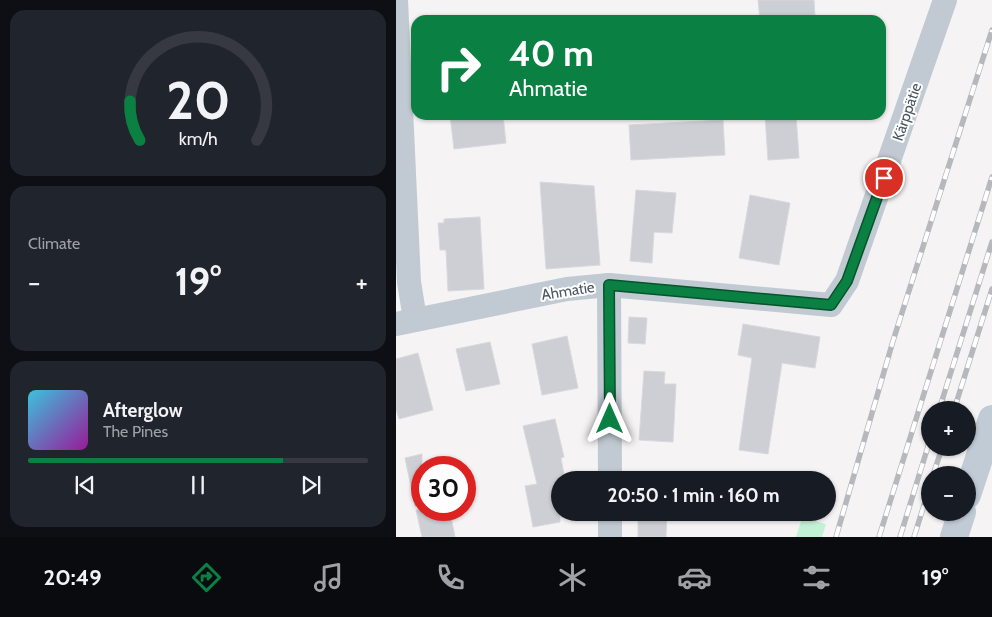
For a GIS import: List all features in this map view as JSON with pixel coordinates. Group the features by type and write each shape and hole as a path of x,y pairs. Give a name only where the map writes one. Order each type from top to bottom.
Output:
{"main road":[{"path":"976,468 992,419"},
{"path":"954,537 959,521"}],"street":[{"path":"396,0 409,282 406,322"},
{"name":"Kärppätie","path":"831,305 847,281 892,157 945,0"},
{"path":"609,285 610,471"},
{"name":"Ahmatie","path":"406,322 567,289 609,285 831,305"},
{"path":"610,521 610,537"}],"green space":[{"path":"801,521 814,521 826,524 822,537 796,537"}],"building":[{"path":"758,0 814,0 815,15 760,15"},
{"path":"451,120 504,120 506,143 454,149"},
{"path":"723,120 725,155 631,160 629,125"},
{"path":"765,120 796,120 799,158 768,160"},
{"path":"540,182 594,186 600,265 546,269"},
{"path":"636,190 676,193 672,233 654,232 652,263 630,261"},
{"path":"750,195 790,203 779,265 739,258"},
{"path":"480,217 484,289 448,291 446,250 440,250 438,223 444,223 444,219"},
{"path":"629,317 647,318 645,344 628,343"},
{"path":"743,324 820,337 815,368 782,363 768,454 739,450 752,358 738,355"},
{"path":"567,336 578,388 542,395 532,344"},
{"path":"490,342 500,384 466,391 456,349"},
{"path":"418,353 433,410 399,419 396,409 396,359"},
{"path":"644,371 665,372 664,384 676,384 673,442 639,440"},
{"path":"555,419 564,457 561,458 563,471 551,471 551,521 560,522 533,527 525,486 537,484 523,426"},
{"path":"411,457 411,487 405,458"},
{"path":"418,521 452,521 455,537 422,537"},
{"path":"638,521 667,521 666,537 638,537"}],"railway":[{"path":"836,537 893,341 992,30"},
{"path":"879,537 992,177"},
{"path":"942,401 992,242"},
{"path":"957,401 992,289"},
{"path":"900,537 925,456"},
{"path":"936,466 939,456"},
{"path":"914,537 921,515"}],"route":[{"path":"610,419 609,285 831,305 847,281 884,178"}]}
